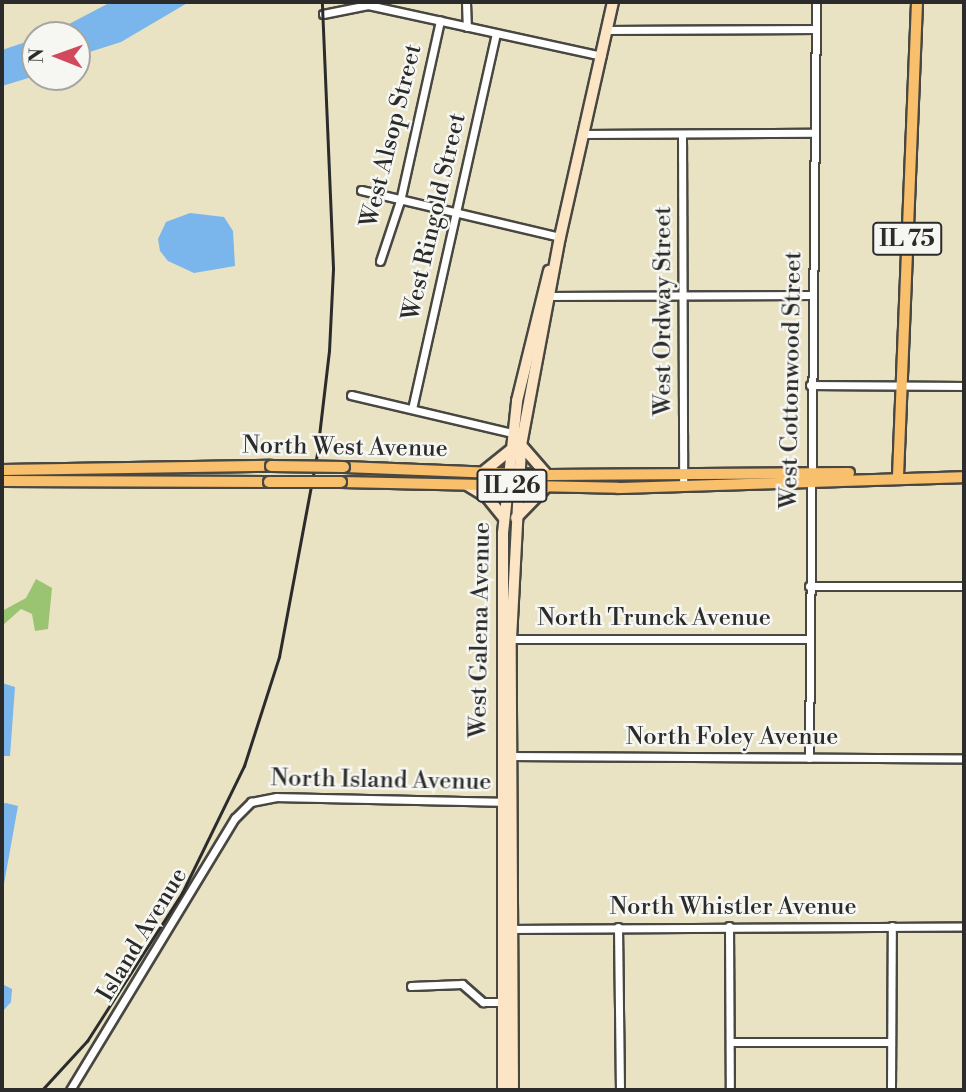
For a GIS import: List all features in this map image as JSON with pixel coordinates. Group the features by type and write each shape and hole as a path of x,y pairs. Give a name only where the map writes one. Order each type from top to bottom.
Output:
{"main road":[{"name":"West Galena Avenue","path":"503,1090 500,756 505,639 518,486 513,474 510,450 585,134 613,2"},
{"name":"IL 75","path":"898,476 917,2"},
{"name":"West Galena Avenue","path":"513,1090 512,802 505,639 504,518 506,486 513,474 521,445 546,296"},
{"path":"521,445 547,475"},
{"path":"482,473 510,450"},
{"name":"North West Avenue","path":"2,470 271,466 547,475 964,477"},
{"name":"North West Avenue","path":"2,481 683,487 810,475"},
{"path":"467,485 487,497 504,518"},
{"path":"516,518 546,487"}],"street":[{"path":"466,2 467,27"},
{"name":"West Cottonwood Street","path":"809,758 810,385 816,2"},
{"path":"323,14 368,5 601,56"},
{"name":"West Alsop Street","path":"380,261 400,201 440,20"},
{"path":"608,30 815,29"},
{"name":"West Ringold Street","path":"412,410 496,34"},
{"path":"585,134 814,133"},
{"name":"West Ordway Street","path":"682,134 683,487"},
{"path":"360,190 560,237"},
{"path":"546,296 812,295"},
{"path":"810,385 964,386"},
{"path":"351,396 512,433"},
{"path":"809,586 964,586"},
{"name":"North Trunck Avenue","path":"505,639 808,639"},
{"name":"North Foley Avenue","path":"500,756 964,758"},
{"name":"North Island Avenue","path":"251,802 276,797 512,802"},
{"name":"Island Avenue","path":"71,1090 235,818 251,802"},
{"path":"729,926 730,1090"},
{"path":"891,1090 892,926"},
{"path":"618,927 620,1090"},
{"name":"North Whistler Avenue","path":"502,929 964,927"},
{"path":"411,986 462,984 483,1002 502,1002"},
{"path":"730,1042 890,1042"}],"green space":[{"path":"36,579 52,588 48,629 35,631 32,614 21,609 2,626 2,611 26,598"}],"water":[{"path":"111,2 189,2 121,42 91,52 91,21 75,21"},
{"path":"21,44 21,80 2,86 2,50"},
{"path":"190,213 224,217 233,231 235,266 194,273 168,261 160,251 158,239 166,222"},
{"path":"2,683 15,687 10,756 2,756"},
{"path":"2,804 18,806 2,895"},
{"path":"2,984 12,989 11,1002 2,1012"}],"railway":[{"path":"42,1090 87,1041 182,893 244,766 279,657 317,453 329,351 333,268 322,2"}]}
